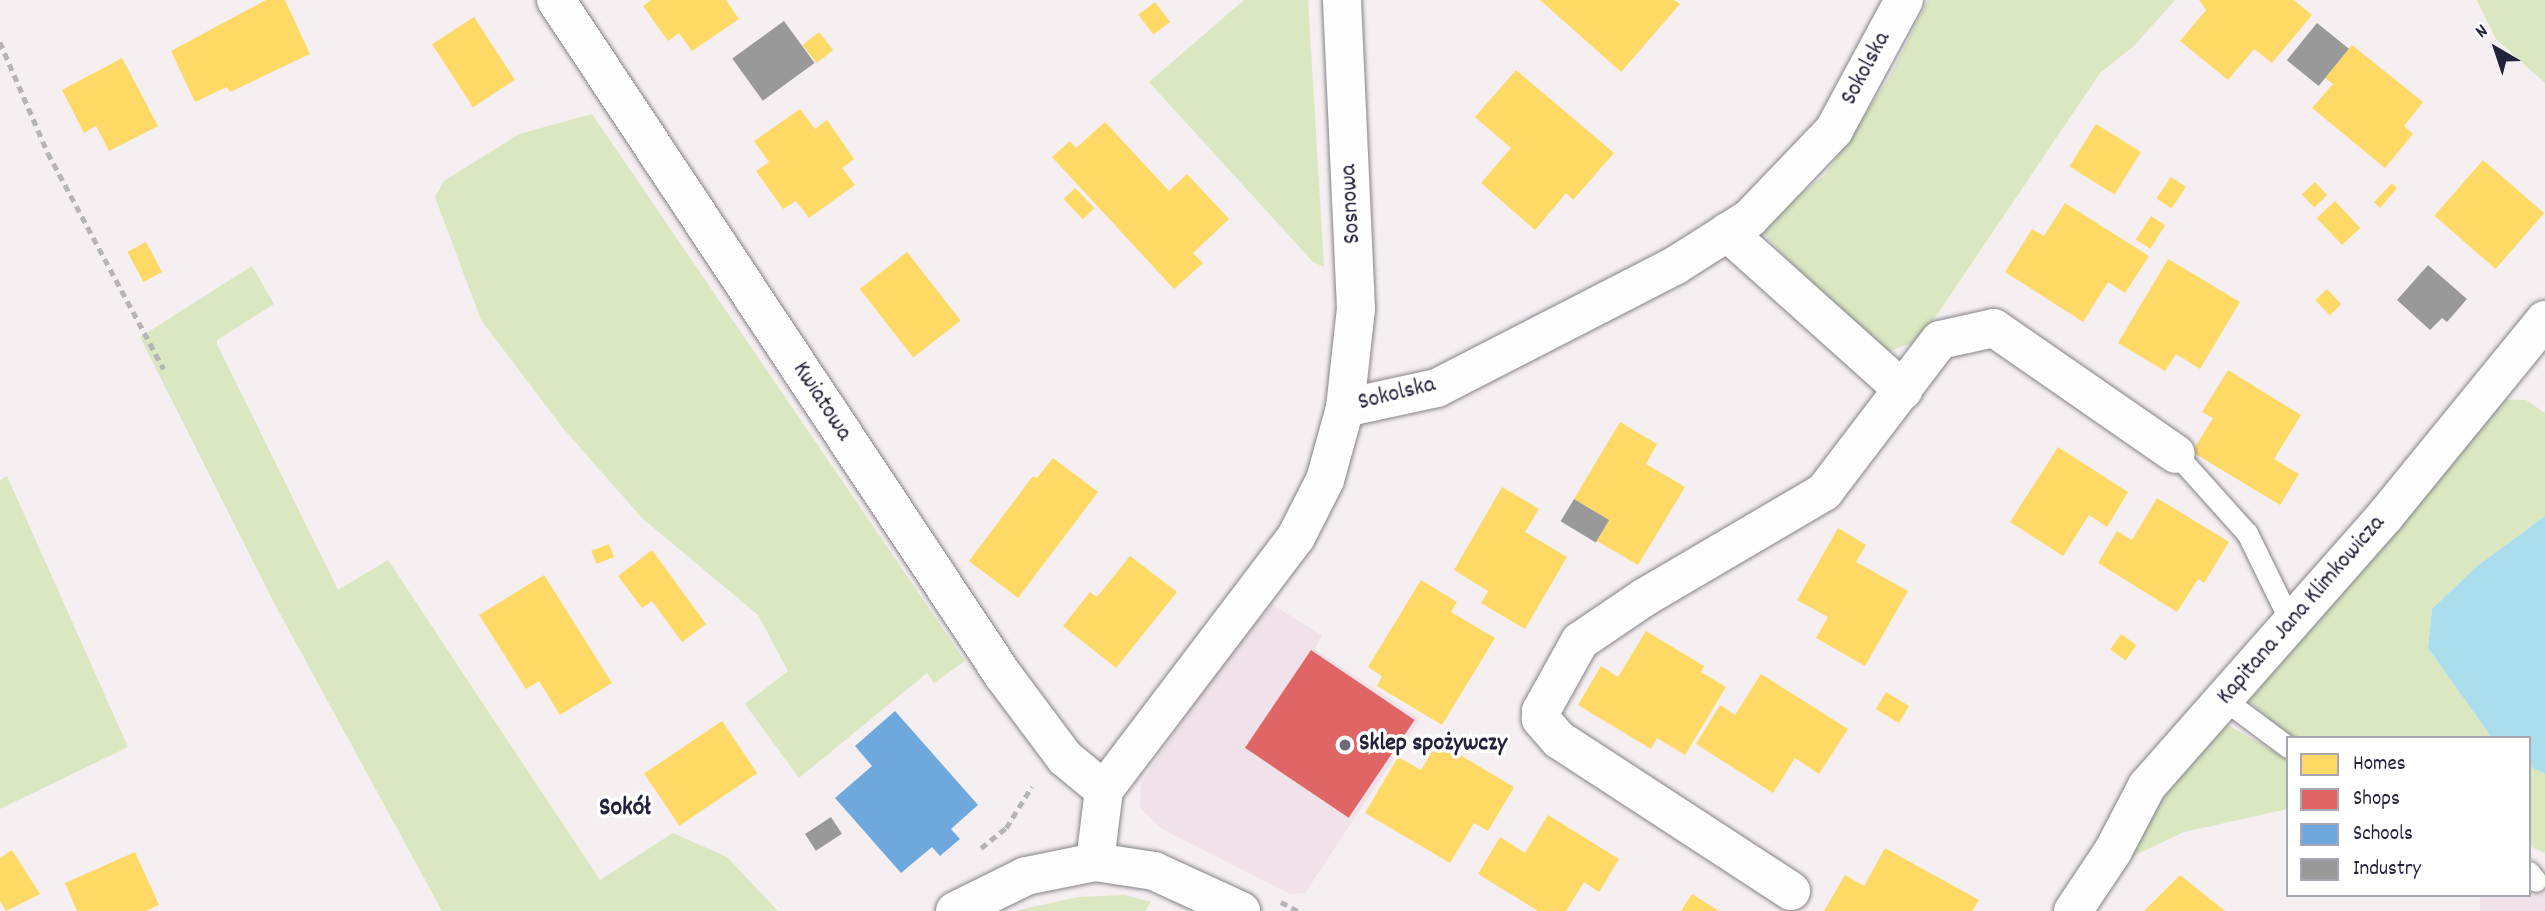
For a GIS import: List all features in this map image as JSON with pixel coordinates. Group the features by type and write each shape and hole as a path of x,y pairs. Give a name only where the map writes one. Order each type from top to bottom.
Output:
{"street":[{"name":"Kwiatowa","path":"556,0 930,567 1065,758 1104,790"},
{"name":"Sosnowa","path":"1342,0 1356,309 1345,408"},
{"name":"Sokolska","path":"1104,790 1299,533 1325,480 1345,408 1437,388 1676,265 1750,218 1834,130 1904,0"},
{"path":"1727,232 1903,390"},
{"name":"Kapitana Jana Klimkowicza","path":"2073,911 2113,850 2147,786 2292,625 2545,320"},
{"path":"1791,891 1559,740 1541,719 1541,711 1580,641 1645,597 1824,492 1940,340 1993,328 2176,454"},
{"path":"1096,862 1104,790"},
{"path":"955,911 1026,876 1096,862 1154,871 1257,904"}],"lane":[{"path":"2176,454 2246,533 2292,625"},
{"path":"2225,701 2286,746"}],"path":[{"path":"0,42 48,153 164,369"},
{"path":"979,850 1006,828 1028,797 1032,777 1065,758"},
{"path":"1257,904 1298,911"}],"shaded area":[{"path":"1272,604 1322,636 1315,649 1420,719 1305,893 1290,894 1162,829 1140,808 1141,783 1213,676"},
{"path":"2545,876 2545,911 2480,911 2480,897 2531,897 2531,878"}],"green space":[{"path":"1244,0 1308,0 1324,267 1313,262 1149,82"},
{"path":"1928,0 2175,0 2134,46 2100,73 1920,340 1887,352 1871,350 1758,227 1825,175 1889,78"},
{"path":"2477,0 2545,0 2545,83 2496,39"},
{"path":"592,114 965,661 934,683 927,673 799,778 745,704 788,671 758,615 642,518 562,427 481,320 435,197 444,181 519,134"},
{"path":"252,266 274,304 217,340 217,344 338,590 388,560 600,880 673,833 727,857 778,911 442,911 272,599 140,337"},
{"path":"2501,399 2526,400 2545,413 2545,516 2476,567 2432,609 2428,648 2491,736 2286,736 2249,701 2258,673"},
{"path":"7,476 128,747 0,809 0,480"},
{"path":"2217,719 2286,758 2286,809 2184,832 2125,860 2132,822"},
{"path":"2531,767 2545,774 2545,853 2531,847"},
{"path":"1125,895 1151,902 1145,911 1015,911 1078,897"}],"water":[{"path":"2545,516 2545,774 2531,767 2531,736 2491,736 2428,648 2432,609 2476,567"}],"building: Homes":[{"path":"266,0 285,0 310,54 230,92 227,87 195,102 171,51"},
{"path":"651,0 726,0 739,19 692,51 679,33 668,41 643,6"},
{"path":"1540,0 1674,0 1680,4 1621,72"},
{"path":"2199,0 2294,0 2312,15 2272,63 2254,49 2228,80 2180,41 2206,10"},
{"path":"1155,2 1170,22 1153,35 1138,15"},
{"path":"474,17 515,80 473,107 432,44"},
{"path":"819,32 833,50 817,63 802,45"},
{"path":"2352,45 2423,102 2404,126 2413,134 2385,168 2312,108 2333,84 2325,78"},
{"path":"122,58 158,126 109,151 96,126 84,133 62,90"},
{"path":"1516,70 1614,153 1573,200 1566,193 1535,230 1481,183 1511,148 1475,117"},
{"path":"800,109 815,129 827,120 854,159 842,168 855,185 809,218 796,201 783,209 756,171 769,162 754,141"},
{"path":"1105,122 1169,191 1187,174 1229,219 1193,253 1203,263 1174,289 1052,157 1070,141 1076,148"},
{"path":"2096,124 2141,152 2114,194 2070,166"},
{"path":"2483,160 2544,213 2496,269 2434,216"},
{"path":"2171,177 2186,187 2171,209 2156,199"},
{"path":"2315,182 2327,195 2314,207 2302,194"},
{"path":"2392,183 2397,188 2380,208 2374,202"},
{"path":"1075,188 1094,208 1083,219 1063,199"},
{"path":"2335,201 2360,228 2342,245 2317,218"},
{"path":"2065,203 2149,256 2125,293 2108,282 2083,322 2005,272 2032,229 2044,236"},
{"path":"2151,216 2165,225 2150,249 2136,239"},
{"path":"146,242 162,272 143,282 127,252"},
{"path":"907,252 961,321 913,357 860,289"},
{"path":"2168,259 2240,302 2200,369 2176,354 2165,371 2118,343"},
{"path":"2327,289 2341,304 2330,315 2315,300"},
{"path":"2228,370 2301,415 2274,459 2299,474 2280,505 2192,452 2213,418 2202,412"},
{"path":"1620,422 1657,444 1646,464 1685,487 1638,565 1597,541 1609,520 1574,499"},
{"path":"2058,447 2128,492 2107,527 2089,515 2063,556 2010,522"},
{"path":"1053,458 1098,492 1018,598 969,561 1033,476 1037,478"},
{"path":"1502,487 1539,509 1525,532 1567,557 1525,629 1481,603 1488,591 1454,570"},
{"path":"2157,498 2229,542 2204,583 2198,579 2177,612 2098,563 2117,531 2132,540"},
{"path":"1838,528 1866,545 1856,562 1908,591 1865,666 1816,638 1828,617 1797,600"},
{"path":"609,544 614,557 596,564 591,551"},
{"path":"652,550 706,624 682,642 652,601 642,608 618,576"},
{"path":"1130,556 1177,592 1116,668 1063,626 1090,592 1097,597"},
{"path":"544,575 612,683 560,715 539,681 526,689 479,615"},
{"path":"1421,580 1457,602 1451,612 1495,638 1442,725 1377,686 1382,676 1368,667"},
{"path":"1646,631 1704,666 1701,672 1726,687 1685,755 1657,738 1651,749 1578,705 1601,666 1618,677"},
{"path":"2121,634 2137,645 2126,660 2110,650"},
{"path":"1761,674 1848,729 1819,774 1795,758 1773,793 1696,744 1720,705 1735,715"},
{"path":"1886,692 1909,706 1899,723 1876,709"},
{"path":"722,721 757,773 679,826 644,774"},
{"path":"1438,742 1514,787 1488,831 1474,823 1450,863 1365,813 1398,757 1421,770"},
{"path":"1548,815 1619,859 1599,892 1584,882 1566,911 1538,911 1478,874 1500,837 1525,853"},
{"path":"1885,848 1979,900 1972,911 1824,911 1845,875 1864,886"},
{"path":"12,850 40,894 6,911 0,901 0,858"},
{"path":"135,852 159,905 146,911 77,911 65,883"},
{"path":"2180,875 2225,911 2144,911"},
{"path":"1692,894 1719,911 1681,911"}],"building: Shops":[{"path":"1311,650 1415,720 1349,818 1245,748"}],"building: Schools":[{"path":"895,711 978,805 951,829 960,839 940,856 932,847 901,873 835,798 872,766 855,746"}],"building: Industry":[{"path":"784,21 815,63 763,101 732,59"},
{"path":"2317,23 2349,49 2319,86 2287,60"},
{"path":"2428,265 2467,299 2447,322 2442,318 2430,330 2397,300"},
{"path":"1574,499 1609,520 1596,542 1561,521"},
{"path":"831,817 842,834 816,851 805,834"}],"place":[{"name":"Sklep spożywczy","path":"1345,745"}],"district":[{"name":"Sokół","path":"625,809"}]}
